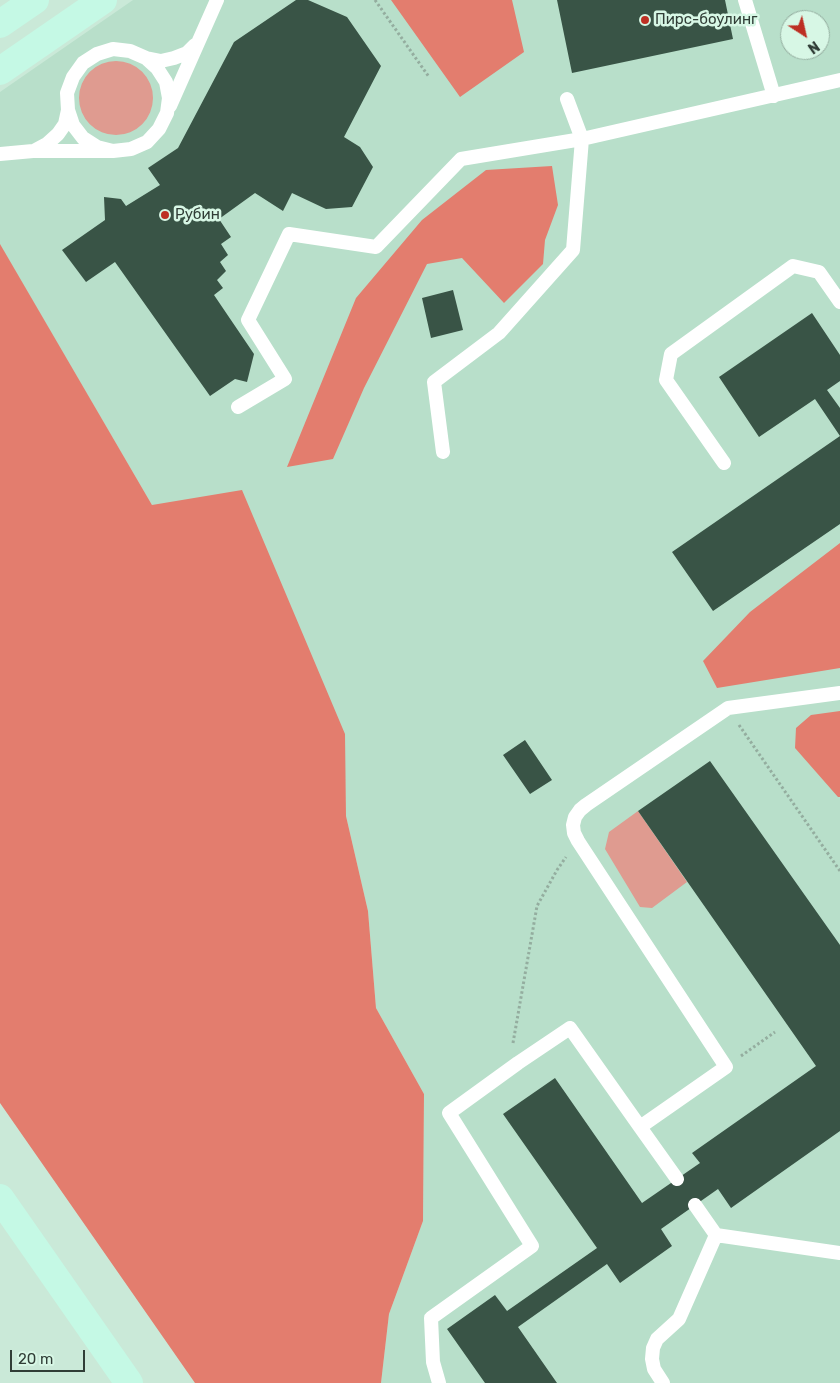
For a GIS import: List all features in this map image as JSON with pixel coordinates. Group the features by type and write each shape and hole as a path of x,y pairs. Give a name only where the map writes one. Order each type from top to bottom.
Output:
{"main road":[{"path":"0,24 35,0"},
{"path":"0,71 103,0"},
{"path":"0,1198 130,1383"}],"lane":[{"path":"0,154 32,151 114,151 131,149 147,142 159,129 167,114 217,0"},
{"path":"744,0 774,96"},
{"path":"114,151 98,147 83,138 73,125 68,110 67,93 73,77 83,63 97,54 113,49 130,51 146,58 162,61 187,53 198,41"},
{"path":"146,58 157,68 166,82 169,98 167,114"},
{"path":"238,407 285,379 248,320 289,234 376,247 461,159 582,139 840,80"},
{"path":"443,452 434,382 499,333 573,250 582,139 567,99"},
{"path":"32,151 47,144 58,134 65,124 68,110"},
{"path":"724,463 666,380 670,354 793,266 820,272 840,302"},
{"path":"640,1127 726,1067 578,841 573,825 580,810 728,708 840,693"},
{"path":"439,1383 433,1362 431,1318 532,1246 449,1113 570,1028 677,1179"},
{"path":"695,1205 716,1235 840,1253"},
{"path":"663,1383 654,1369 652,1359 653,1348 657,1339 679,1319 716,1235"}],"path":[{"path":"375,0 429,77"},
{"path":"728,708 840,871"},
{"path":"518,1063 512,1047 537,906 557,870 578,841"},
{"path":"726,1067 775,1032"}],"shaded area":[{"path":"133,0 840,0 840,1383 381,1383 389,1314 423,1221 424,1094 376,1008 368,911 346,816 344,734 152,505 0,245 0,92"},
{"path":"391,0 512,0 524,52 460,97"},
{"path":"116,61 137,67 147,77 153,98 147,119 137,129 116,135 95,129 85,119 79,98 85,77 95,67"},
{"path":"552,166 558,205 545,240 543,264 504,303 462,258 427,264 364,388 333,459 287,467 356,298 422,220 486,170"},
{"path":"0,244 152,505 242,490 345,734 346,816 368,911 376,1008 424,1094 423,1221 389,1314 381,1383 195,1383 0,1103"},
{"path":"840,543 840,668 717,688 703,661 750,612"},
{"path":"840,711 840,797 838,797 795,748 796,728 811,715"},
{"path":"638,811 687,882 652,908 640,907 605,849 609,832"}],"building":[{"name":"Рубин","path":"296,0 308,0 347,17 381,66 344,137 360,147 373,167 352,207 326,209 292,193 283,211 255,193 219,219 231,237 221,244 228,255 220,262 226,271 217,280 223,288 214,295 254,354 247,382 235,379 210,396 115,262 86,282 62,250 105,220 104,197 121,199 126,206 160,185 148,168 178,148 234,42"},
{"name":"Пирс-боулинг","path":"557,0 725,0 733,39 572,73"},
{"path":"453,290 463,330 431,338 422,298"},
{"path":"812,313 840,355 840,381 827,390 840,408 840,436 815,399 759,437 719,377"},
{"path":"840,436 840,524 713,611 672,552"},
{"path":"525,740 552,780 530,794 503,755"},
{"path":"710,761 840,945 840,1131 731,1208 718,1189 661,1229 672,1246 620,1283 607,1264 518,1327 557,1383 485,1383 447,1329 495,1295 507,1311 597,1248 503,1114 555,1078 642,1203 700,1163 692,1153 816,1066 638,811"}],"place":[{"name":"Пирс-боулинг","path":"645,20"},
{"name":"Рубин","path":"165,215"}]}
